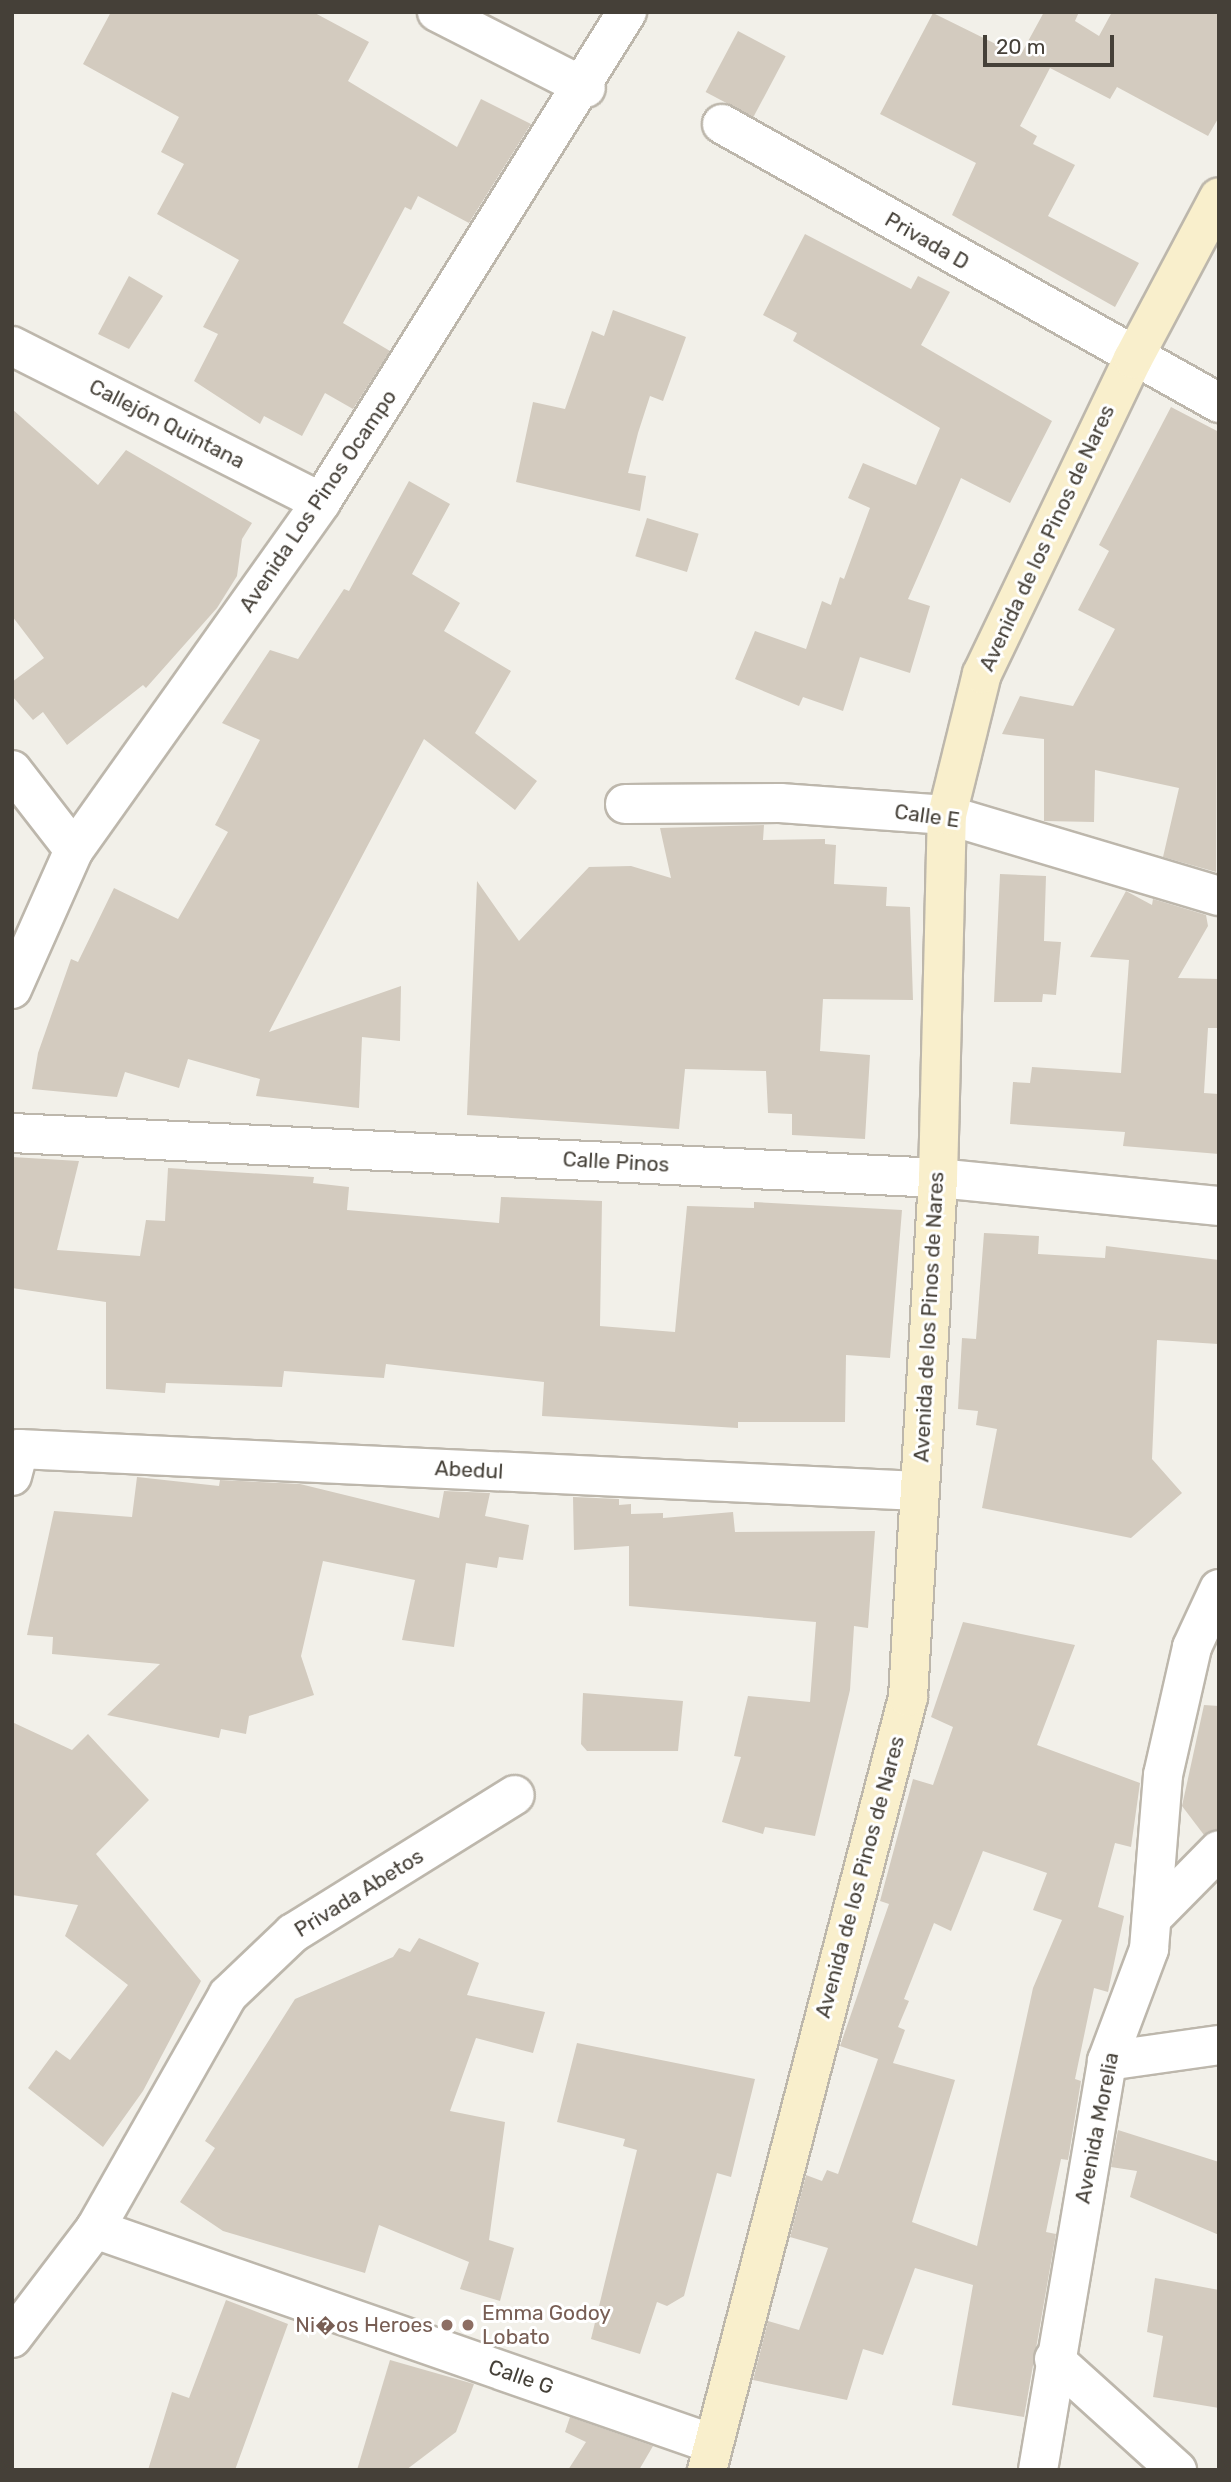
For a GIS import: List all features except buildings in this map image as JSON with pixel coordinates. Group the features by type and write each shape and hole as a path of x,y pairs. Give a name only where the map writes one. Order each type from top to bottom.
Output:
{"street":[{"path":"437,12 586,88"},
{"name":"Avenida Los Pinos Ocampo","path":"12,989 74,850 321,502 586,88 627,12"},
{"name":"Privada D","path":"722,124 1133,359 1219,403"},
{"name":"Avenida de los Pinos de Nares","path":"708,2456 908,1697 938,1178 947,815 982,674 1133,359 1219,197"},
{"name":"Callejón Quintana","path":"12,346 321,502"},
{"path":"12,770 74,850"},
{"name":"Calle E","path":"625,804 780,803 947,815 1219,896"},
{"name":"Calle Pinos","path":"12,1133 938,1178 1219,1206"},
{"name":"Abedul","path":"16,1463 919,1491"},
{"name":"Avenida Morelia","path":"1038,2470 1054,2360 1107,2061 1149,1949 1163,1775 1192,1647 1219,1588"},
{"name":"Privada Abetos","path":"12,2338 95,2229 228,1994 293,1933 515,1795"},
{"path":"1152,1918 1219,1850"},
{"path":"1107,2061 1219,2045"},
{"name":"Calle G","path":"95,2229 708,2456"},
{"path":"1054,2360 1177,2470"}],"place":[{"name":"Ni�os Heroes","path":"447,2325"},
{"name":"Emma Godoy Lobato","path":"468,2325"}]}
